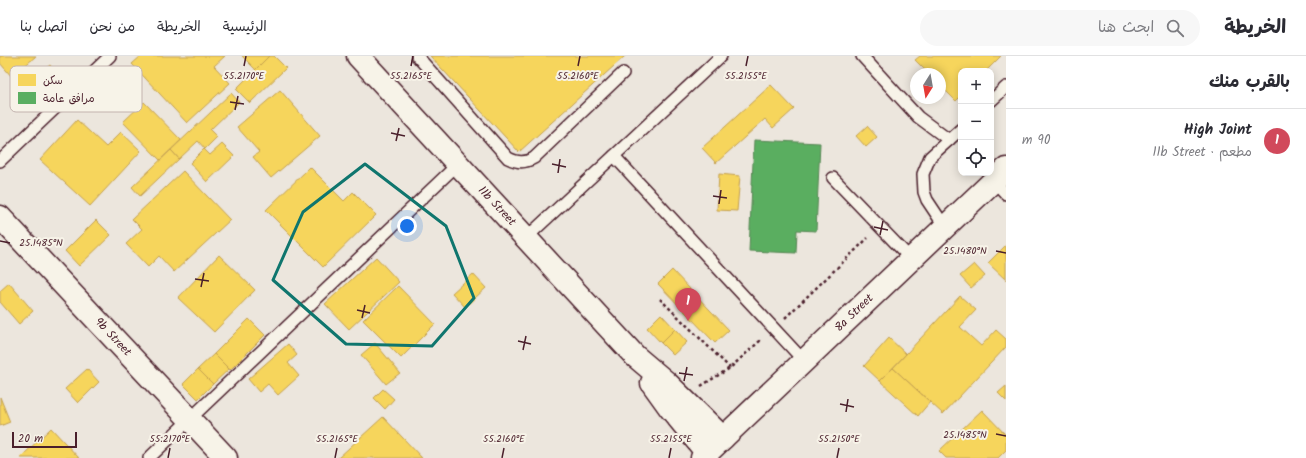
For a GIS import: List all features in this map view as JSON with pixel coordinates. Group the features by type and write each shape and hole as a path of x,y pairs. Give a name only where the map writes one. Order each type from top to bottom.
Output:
{"street":[{"name":"11b Street","path":"358,56 635,356 704,455"},
{"name":"8a Street","path":"704,455 945,227 1002,181"},
{"name":"9b Street","path":"0,217 226,458"},
{"name":"11b Street","path":"635,356 652,369 723,438"}],"lane":[{"path":"100,66 110,56"},
{"path":"417,56 508,158 515,162 528,161 534,158 623,74"},
{"path":"526,238 721,56"},
{"path":"862,56 918,116 948,140"},
{"path":"994,98 1006,87"},
{"path":"0,161 51,112"},
{"path":"945,227 927,200 924,192 923,174 930,157 958,132"},
{"path":"614,156 804,361"},
{"path":"149,458 458,164"},
{"path":"833,178 911,259"}],"path":[{"path":"683,398 730,368 774,329 880,227"},
{"path":"660,299 730,368"}],"highlighted area":[{"path":"365,164 446,226 474,298 432,346 346,344 273,280 303,212"}],"building: سكن":[{"path":"0,56 36,56 25,66 10,66 10,75 0,63"},
{"path":"141,56 225,56 214,66 230,83 187,123 142,75 142,66 134,66 132,64"},
{"path":"242,56 269,56 256,70"},
{"path":"269,56 274,56 286,68 250,103 236,89"},
{"path":"430,56 625,56 519,152"},
{"path":"920,56 1001,56 989,68 958,68 958,99 956,101 946,91 946,68 923,68 915,60"},
{"path":"771,85 794,109 773,128 765,119 716,163 702,148"},
{"path":"280,90 320,136 271,178 253,157 259,152 237,127"},
{"path":"231,93 239,102 210,130 217,137 205,149 198,141 179,159 171,150"},
{"path":"144,102 181,140 160,160 123,122 134,112 142,112 142,104"},
{"path":"77,120 106,147 121,132 141,151 90,206 40,160"},
{"path":"867,126 877,137 866,147 856,136"},
{"path":"222,144 234,156 207,182 190,163 204,149 210,155"},
{"path":"171,150 179,159 140,196 132,187"},
{"path":"310,167 344,201 353,192 376,215 323,267 266,210"},
{"path":"183,171 230,220 174,272 159,256 148,267 126,244 142,229 132,219"},
{"path":"719,174 740,176 737,211 717,210"},
{"path":"96,220 111,235 79,266 65,251"},
{"path":"1006,245 1006,280 988,263"},
{"path":"219,255 255,290 214,332 178,298"},
{"path":"376,257 399,282 349,329 325,304"},
{"path":"974,264 985,276 971,288 960,276"},
{"path":"672,270 729,330 715,343 658,284"},
{"path":"473,274 486,288 465,307 452,293"},
{"path":"9,283 33,311 19,324 0,302 0,291"},
{"path":"398,286 435,324 401,358 363,320"},
{"path":"960,296 976,310 960,327 981,346 996,330 1006,339 1006,347 943,414 893,368"},
{"path":"661,314 675,329 661,343 647,328"},
{"path":"249,319 265,335 230,370 214,354"},
{"path":"675,329 687,342 673,355 661,343"},
{"path":"889,338 906,354 880,381 864,366"},
{"path":"375,343 400,373 386,384 361,355"},
{"path":"288,344 297,355 288,363 299,376 278,395 268,384 259,392 248,379"},
{"path":"214,354 229,369 213,384 198,369"},
{"path":"893,368 930,402 918,416 880,381"},
{"path":"87,369 99,382 78,403 65,389"},
{"path":"198,369 213,384 198,399 183,384"},
{"path":"1006,386 1006,401 998,393"},
{"path":"383,389 394,399 385,409 374,398"},
{"path":"0,397 10,422 0,426"},
{"path":"982,410 1006,435 1006,450 998,458 946,458 939,451"},
{"path":"383,417 422,458 338,458"},
{"path":"51,428 79,458 20,458"}],"building: مرافق عامة":[{"path":"754,140 820,143 816,231 797,230 796,253 749,251"}],"place":[{"name":"High Joint","path":"688,321"}]}
